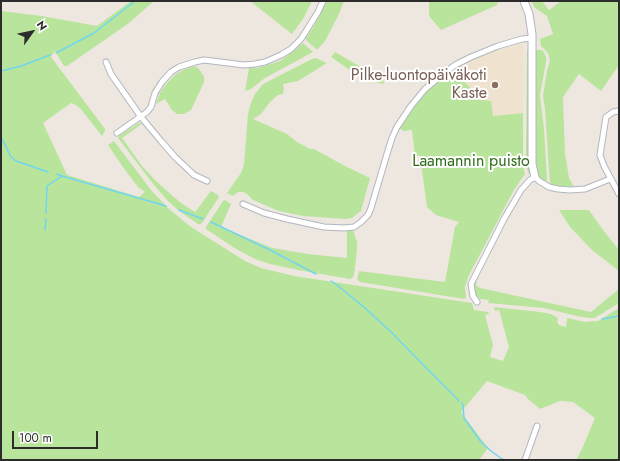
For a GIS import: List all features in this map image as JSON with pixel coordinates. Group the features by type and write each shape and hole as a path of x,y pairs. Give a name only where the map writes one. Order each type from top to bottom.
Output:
{"street":[{"path":"117,133 141,117 151,108 155,93 162,82 171,72 179,67 204,60 244,65 255,64 270,60 291,49 301,39 323,1"},
{"path":"524,1 529,14 532,38 532,164 535,177 549,187 564,189 585,189 610,179"},
{"path":"243,204 264,213 324,227 354,227 368,215 392,138 397,127 425,89 455,65 471,57 498,46 522,39 532,38"},
{"path":"106,62 111,74 141,117 175,158 194,175 207,181"},
{"path":"619,112 613,112 606,117 600,151 602,162 619,194"},
{"path":"477,302 473,296 471,284 474,276 520,190 535,177"},
{"path":"526,460 538,426"}],"shaded area":[{"name":"Pilke-luontopäiväkoti Kaste","path":"523,43 523,113 493,116 483,101 452,70 489,52"}],"green space":[{"path":"131,1 154,1 129,23 67,66 64,66 55,51 51,57 105,129 102,136 80,108 71,103 43,123 67,175 139,197 145,192 138,187 108,145 114,141 151,190 169,209 191,227 245,261 261,268 294,276 472,303 474,310 488,312 489,314 485,315 493,345 490,357 503,361 509,347 499,310 495,311 494,307 551,314 558,318 557,322 559,325 566,327 567,318 585,322 598,321 619,308 619,460 576,460 595,418 573,402 560,401 540,409 525,395 487,381 461,412 488,448 479,460 1,460 1,11 42,16 97,26"},
{"path":"250,1 312,1 303,19 292,34"},
{"path":"327,1 344,1 325,41 318,49 316,49 306,40 306,38"},
{"path":"429,1 498,1 497,5 441,30 429,16"},
{"path":"532,1 542,1 549,10 561,1 619,1 619,65 601,91 579,74 563,97 565,154 569,178 574,187 550,185 543,96 550,61 548,53 541,46 540,39 553,34 547,16 534,7"},
{"path":"303,43 313,52 265,78 251,89 245,91 249,68 258,68 280,61"},
{"path":"529,50 529,175 526,157 527,51"},
{"path":"535,50 542,50 546,57 540,95 544,129 546,183 537,176 535,171"},
{"path":"335,52 383,80 384,84 365,80 331,57"},
{"path":"316,58 327,63 298,81 283,84 283,94 278,95 270,102 261,114 253,119 287,134 297,142 310,149 314,149 370,178 361,211 352,218 345,219 303,216 279,211 253,200 243,192 238,192 233,196 227,193 241,173 244,164 248,114 255,94 263,84"},
{"path":"194,66 198,68 204,76 204,82 191,110 184,114 177,114 172,110 165,99 156,104 160,93 175,75"},
{"name":"Laamannin puisto","path":"452,70 483,100 491,101 493,116 523,113 523,166 525,174 514,190 468,277 465,287 466,298 464,299 360,282 357,279 359,271 445,282 455,227 459,222 436,215 427,207 420,156 415,156 412,130 403,131 400,128 426,92"},
{"path":"139,123 143,123 122,138 142,166 167,191 195,212 211,191 218,195 219,197 202,223 198,224 179,211 168,201 118,138"},
{"path":"225,200 231,204 221,227 272,248 347,258 347,229 353,230 357,242 354,275 350,279 270,264 255,259 236,249 206,229"},
{"path":"559,210 589,210 619,250 619,271 592,250 570,227"},
{"path":"478,276 476,285 480,288 591,312 619,289 619,303 594,318 589,318 544,308 488,303 489,300 480,299 475,294 474,284"}],"waterway":[{"path":"56,53 94,33 135,1"},
{"path":"1,71 21,66 50,55"},
{"path":"1,137 11,157 16,161 48,172"},
{"path":"57,174 62,176"},
{"path":"46,213 47,186 62,176 166,206"},
{"path":"179,210 203,219"},
{"path":"45,230 46,219"},
{"path":"211,222 316,274"},
{"path":"331,281 365,308 392,333 459,401"},
{"path":"602,319 619,316"},
{"path":"462,403 464,418 481,442 505,460"}],"place":[{"name":"Pilke-luontopäiväkoti Kaste","path":"495,85"}]}
